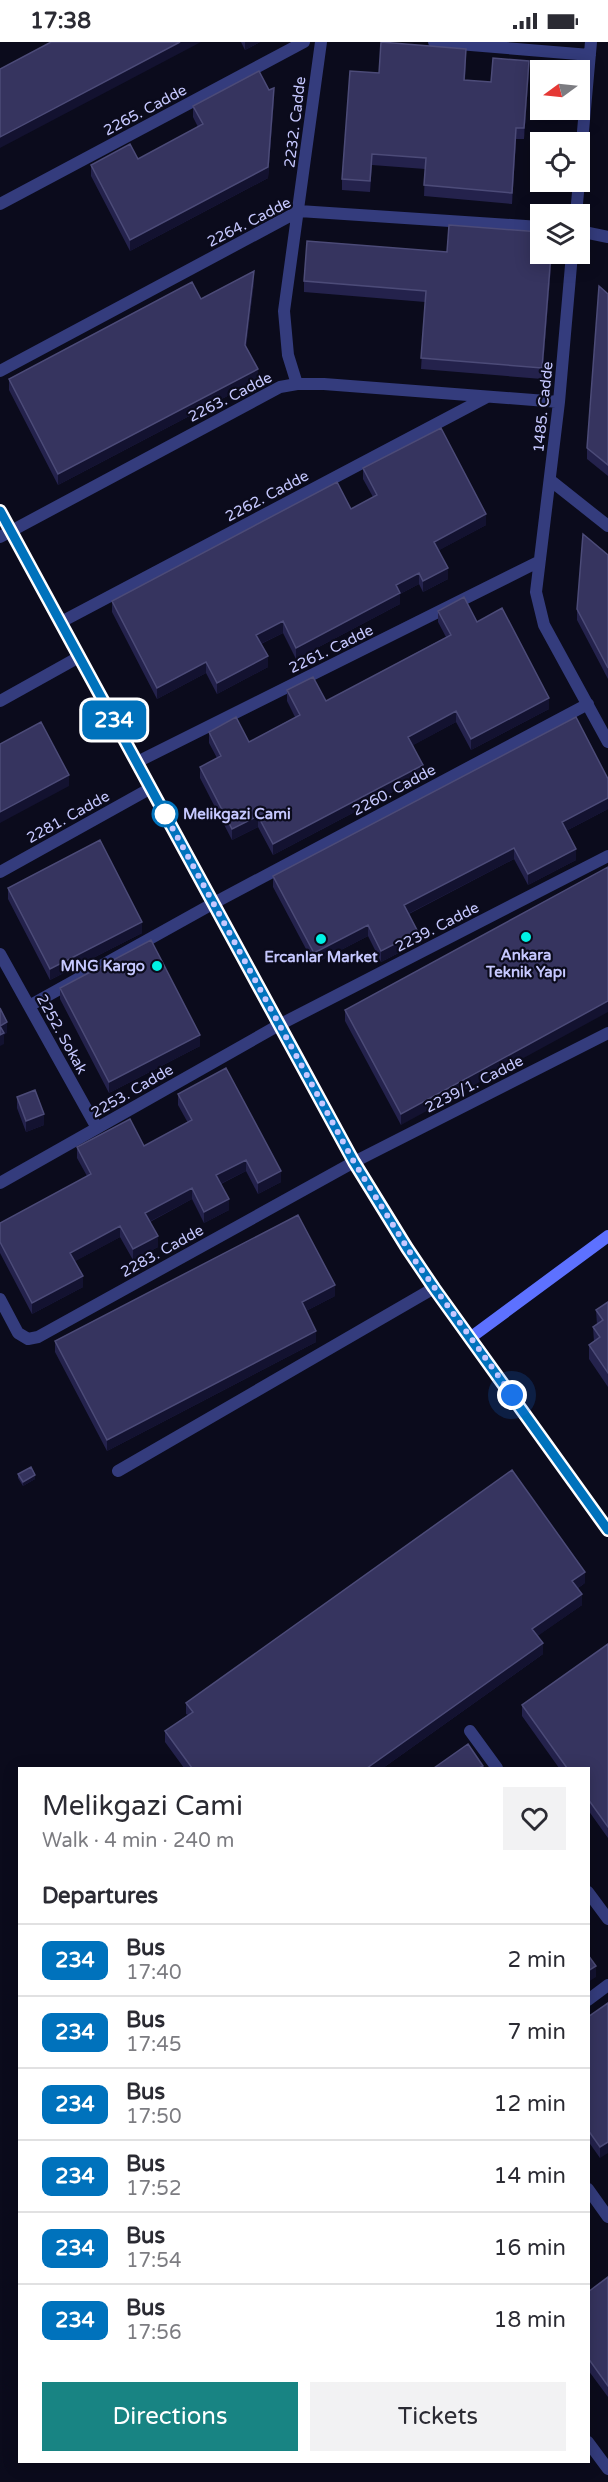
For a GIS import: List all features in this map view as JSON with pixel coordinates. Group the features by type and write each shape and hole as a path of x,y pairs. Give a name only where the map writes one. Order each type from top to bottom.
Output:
{"street":[{"name":"2265. Cadde","path":"0,204 304,42"},
{"name":"2232. Cadde","path":"297,384 288,354 284,311 321,42"},
{"path":"434,42 590,56"},
{"path":"583,132 591,42"},
{"name":"2264. Cadde","path":"0,371 299,211 530,226"},
{"path":"590,233 608,237"},
{"name":"1485. Cadde","path":"571,264 559,402 536,592 544,625 608,742"},
{"name":"2263. Cadde","path":"5,534 280,387 297,384 559,402"},
{"name":"2262. Cadde","path":"61,622 488,397"},
{"path":"550,480 608,526"},
{"path":"0,511 5,534 61,622 354,1162 434,1288 608,1530"},
{"name":"2261. Cadde","path":"137,762 538,562"},
{"path":"0,701 79,657"},
{"name":"2260. Cadde","path":"29,1006 214,903 588,704"},
{"name":"2281. Cadde","path":"0,872 151,788"},
{"name":"2239. Cadde","path":"279,1025 608,856"},
{"name":"2252. Sokak","path":"0,954 97,1128"},
{"name":"2253. Cadde","path":"0,1183 279,1025"},
{"name":"2239/1. Cadde","path":"354,1162 608,1033"},
{"name":"2283. Cadde","path":"0,1299 18,1333 28,1339 38,1337 354,1162"},
{"path":"471,1338 608,1236"},
{"path":"118,1472 434,1288"},
{"path":"470,1731 496,1767"},
{"path":"590,1895 608,1919"},
{"path":"590,1999 608,1986"},
{"path":"590,2192 608,2217"},
{"path":"590,2445 608,2469"}],"building":[{"path":"51,42 180,42 0,137 0,69"},
{"path":"381,42 466,49 464,80 491,82 493,58 529,61 524,128 516,128 512,193 424,185 426,158 372,154 370,181 342,179 350,71 379,73"},
{"path":"259,71 269,90 274,88 268,167 130,240 91,165 130,144 138,159 203,124 193,106"},
{"path":"449,225 530,231 530,264 550,264 542,368 421,358 426,291 304,281 307,241 447,252"},
{"path":"254,271 245,345 258,369 58,474 9,379 192,282 201,299"},
{"path":"599,286 608,294 608,465 587,448"},
{"path":"441,428 486,514 434,542 448,568 423,581 419,573 396,585 400,593 296,648 283,621 256,635 268,656 217,683 206,662 157,688 112,601 337,482 351,509 377,495 363,468"},
{"path":"583,534 608,555 608,668 577,609"},
{"path":"464,597 477,622 502,608 549,698 471,739 456,711 408,737 423,765 273,844 258,816 232,829 200,767 221,756 209,732 236,717 249,742 300,715 287,690 313,677 326,701 451,635 438,611"},
{"path":"576,717 608,779 608,798 562,822 576,849 528,874 514,848 404,905 418,932 381,951 368,925 314,953 273,876"},
{"path":"41,722 69,775 0,812 0,744"},
{"path":"100,840 142,922 50,969 8,888"},
{"path":"608,867 608,1001 401,1114 345,1010"},
{"path":"151,940 200,1035 109,1082 60,988"},
{"path":"0,1008 7,1022 0,1026"},
{"path":"226,1068 281,1171 258,1183 246,1160 216,1175 229,1199 204,1212 192,1188 145,1213 158,1236 133,1249 120,1226 70,1253 83,1276 32,1303 0,1242 0,1223 91,1174 77,1147 130,1119 144,1146 192,1120 178,1094"},
{"path":"35,1090 44,1114 26,1121 17,1097"},
{"path":"298,1215 335,1285 302,1302 316,1331 107,1440 55,1341"},
{"path":"608,1302 608,1373 589,1345 600,1337 593,1327 603,1320 596,1310"},
{"path":"31,1467 35,1475 23,1482 18,1474"},
{"path":"512,1470 585,1572 572,1581 582,1594 532,1629 543,1643 368,1767 191,1767 165,1731 193,1712 186,1703"},
{"path":"608,1644 608,1827 590,1802 590,1767 566,1767 522,1705"},
{"path":"468,1744 483,1766 481,1767 435,1767"},
{"path":"590,1958 596,1966 590,1970"},
{"path":"608,2003 608,2142 600,2147 590,2133 590,2016"},
{"path":"608,2277 608,2386 590,2361 590,2290"}],"bus line":[{"name":"234","path":"0,511 354,1162 434,1288 608,1530"}],"place":[{"name":"Melikgazi Cami","path":"165,814"},
{"name":"Ankara Teknik Yapı","path":"526,937"},
{"name":"Ercanlar Market","path":"321,939"},
{"name":"MNG Kargo","path":"157,966"}],"route":[{"path":"165,814 161,807 354,1162 416,1262 512,1395"}]}
